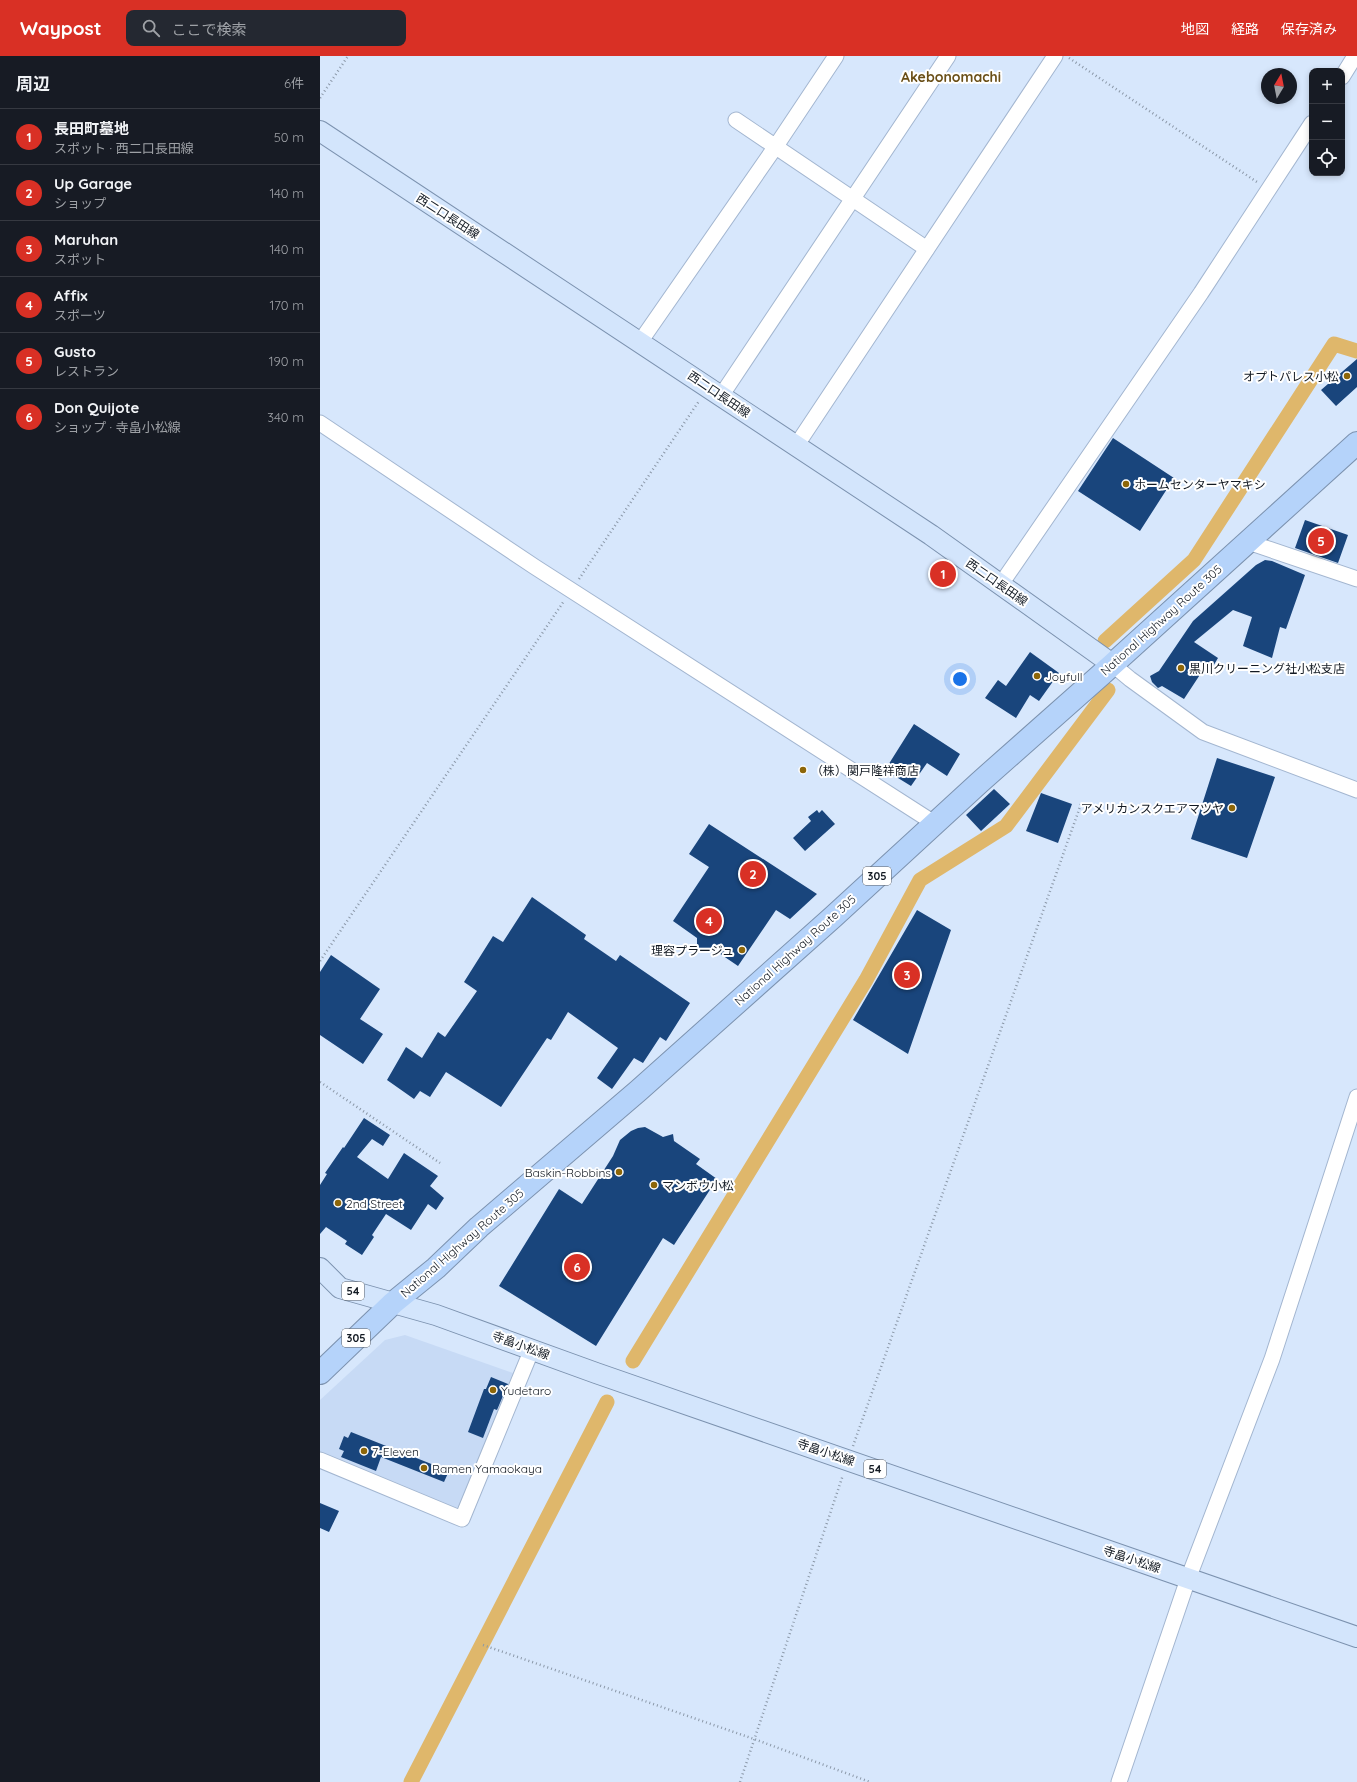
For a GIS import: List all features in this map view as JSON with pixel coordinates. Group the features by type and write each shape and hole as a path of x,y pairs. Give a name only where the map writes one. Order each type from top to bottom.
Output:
{"highway":[{"name":"National Highway Route 305","path":"320,1373 393,1303 436,1268 479,1227 638,1091 833,917 934,823 1357,443"}],"main road":[{"name":"西二口長田線","path":"320,131 931,535 1112,664"},
{"name":"寺畠小松線","path":"320,1268 340,1288"},
{"name":"寺畠小松線","path":"320,1284 340,1288 436,1315 532,1349 851,1451 1188,1579 1357,1636"}],"street":[{"path":"640,342 776,146 836,56"},
{"path":"715,391 853,198 948,56"},
{"path":"796,446 1055,56"},
{"path":"1345,72 1355,56"},
{"path":"736,120 927,249"},
{"path":"1001,584 1201,293 1309,128"},
{"path":"320,423 572,590 934,823"},
{"path":"1248,542 1357,579"},
{"path":"1112,664 1130,679 1203,732 1357,790"},
{"path":"1119,1782 1188,1579 1272,1358 1357,1097"},
{"path":"320,1460 462,1519 532,1349"}],"path":[{"path":"320,98 348,56"},
{"path":"1065,56 1269,190"},
{"path":"320,961 572,590 715,391"},
{"path":"740,1782 851,1451 1081,804"},
{"path":"320,1082 440,1163"},
{"path":"484,1645 754,1739 870,1782"}],"shaded area":[{"path":"405,1335 516,1374 461,1506 452,1510 320,1455 320,1400 385,1340"}],"building":[{"name":"オプトパレス小松","path":"1357,359 1357,387 1336,406 1321,390"},
{"name":"ホームセンターヤマキシ","path":"1113,438 1174,478 1140,531 1078,491"},
{"path":"1305,520 1348,535 1338,563 1295,548"},
{"path":"1265,560 1272,561 1305,575 1286,629 1280,627 1272,658 1243,646 1252,617 1233,610 1194,642 1218,658 1212,668 1207,664 1184,699 1162,686 1158,688 1152,682 1150,676 1159,671 1193,621 1256,565"},
{"path":"1030,652 1059,673 1039,701 1030,695 1016,718 985,698 998,680 1006,686"},
{"path":"914,724 960,754 947,776 927,763 911,786 885,770"},
{"name":"アメリカンスクエアマツヤ","path":"1217,758 1275,777 1247,858 1191,839"},
{"path":"994,789 1010,804 981,831 966,815"},
{"path":"1041,793 1072,804 1058,843 1026,831"},
{"path":"817,810 819,813 822,810 835,824 805,851 793,838 811,821 808,817"},
{"path":"709,824 817,894 790,919 776,910 738,966 713,949 708,952 701,950 697,944 697,938 673,921 709,867 689,854"},
{"path":"532,897 586,935 584,939 616,961 620,955 690,1003 666,1041 660,1037 643,1063 634,1058 612,1089 597,1078 618,1048 568,1012 551,1040 547,1038 501,1107 446,1072 430,1097 420,1091 414,1099 387,1080 406,1047 422,1058 438,1032 445,1037 477,991 464,982 493,936 503,942"},
{"path":"917,910 951,930 908,1054 853,1020"},
{"path":"331,955 380,989 360,1019 383,1034 363,1064 320,1035 320,972"},
{"path":"364,1118 390,1135 383,1146 372,1139 357,1157 388,1179 404,1153 438,1176 430,1186 444,1198 436,1210 428,1204 411,1230 386,1214 372,1235 374,1237 362,1255 345,1244 347,1241 326,1227 320,1234 320,1185 327,1174 325,1173"},
{"path":"645,1127 663,1137 673,1134 674,1141 700,1159 696,1164 717,1179 674,1245 663,1238 596,1346 499,1286 559,1189 582,1204 613,1156 620,1140 631,1131"},
{"path":"491,1377 508,1384 497,1410 494,1409 483,1438 468,1432 484,1389 486,1389"},
{"path":"351,1432 449,1471 444,1482 381,1457 376,1471 341,1457 344,1451 339,1449 344,1436 348,1438"},
{"path":"320,1503 339,1511 329,1532 320,1528"}],"waterway":[{"path":"1105,641 1194,560 1334,344 1357,351"},
{"path":"633,1361 866,980 920,880 1006,826 1108,690"},
{"path":"411,1782 607,1402"}],"place":[{"name":"オプトパレス小松","path":"1347,376"},
{"name":"ホームセンターヤマキシ","path":"1126,484"},
{"name":"Gusto","path":"1321,541"},
{"name":"長田町墓地","path":"943,574"},
{"name":"黒川クリーニング社小松支店","path":"1181,668"},
{"name":"Joyfull","path":"1037,676"},
{"name":"（株）関戸隆祥商店","path":"803,770"},
{"name":"アメリカンスクエアマツヤ","path":"1232,808"},
{"name":"Up Garage","path":"753,874"},
{"name":"Affix","path":"709,921"},
{"name":"理容プラージュ","path":"742,950"},
{"name":"Maruhan","path":"907,975"},
{"name":"Baskin-Robbins","path":"619,1172"},
{"name":"マンボウ小松","path":"654,1185"},
{"name":"2nd Street","path":"338,1203"},
{"name":"Don Quijote","path":"577,1267"},
{"name":"Yudetaro","path":"493,1390"},
{"name":"7-Eleven","path":"364,1451"},
{"name":"Ramen Yamaokaya","path":"424,1468"}],"district":[{"name":"Akebonomachi","path":"951,77"}]}
